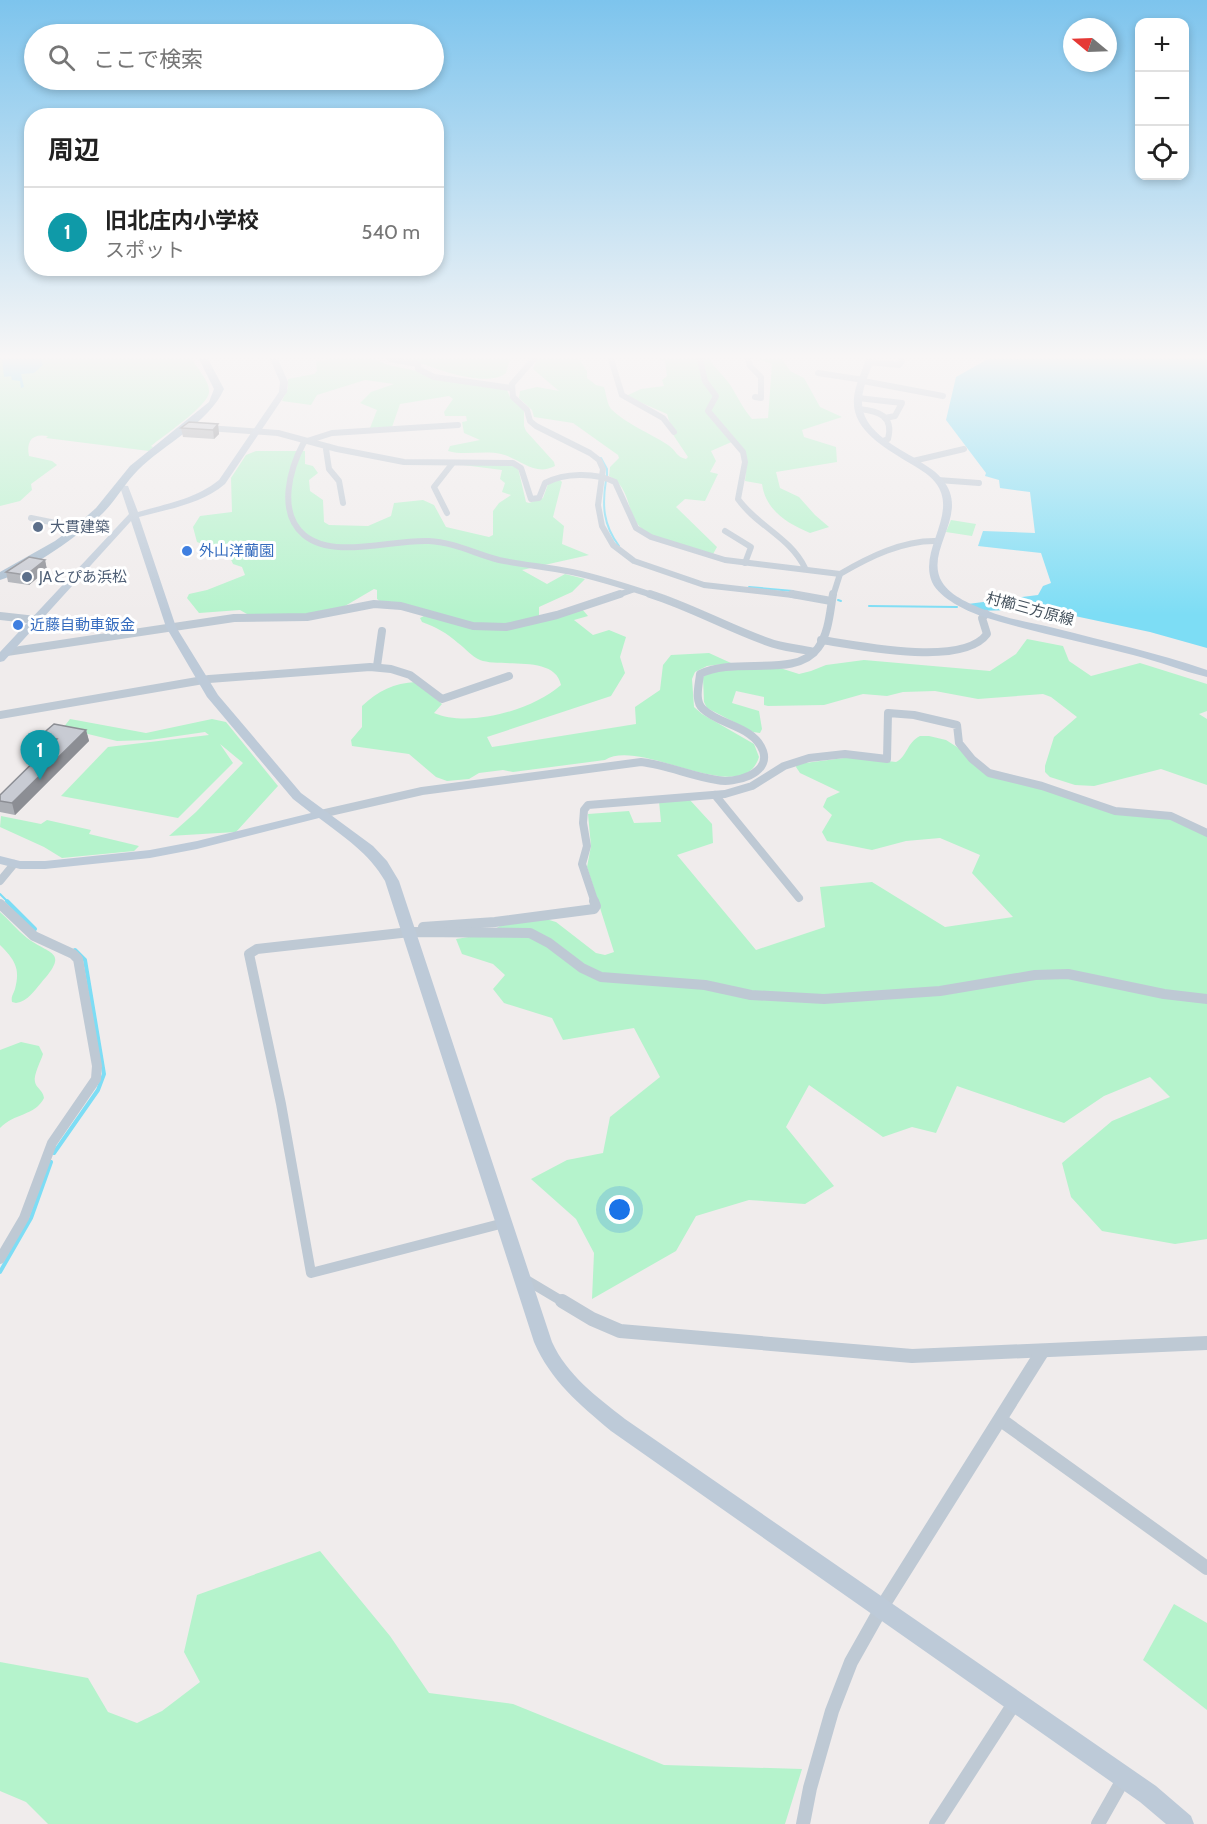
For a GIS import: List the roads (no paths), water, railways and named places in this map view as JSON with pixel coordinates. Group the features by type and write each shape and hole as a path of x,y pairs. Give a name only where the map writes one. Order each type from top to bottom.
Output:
{"main road":[{"path":"0,577 59,543 80,528 100,510 138,464 162,444"}],"street":[{"path":"3,656 130,517 185,502 211,491 226,477 248,444"},
{"path":"304,444 294,460 288,493 292,523 307,537 346,548 430,541 465,548 500,560 575,573 693,609 735,630 776,645 814,652"},
{"path":"320,444 404,462 517,464 521,468 529,497 534,499 540,496 544,483 556,478 602,478 615,482 634,525 645,534 720,558 745,563 805,568 840,574 902,545 925,539 937,541"},
{"path":"570,444 595,457 602,465 598,505 602,526 613,545 634,561 704,585 781,592 831,601"},
{"path":"738,444 744,457 738,499 745,509 783,538 805,568"},
{"path":"888,444 938,480 979,483"},
{"path":"329,447 326,449 329,469 339,481 343,503"},
{"path":"913,461 964,449"},
{"path":"447,513 434,487 452,464"},
{"name":"村櫛三方原線","path":"938,480 944,489 947,504 945,519 932,557 932,573 942,587 967,605 986,614 1166,660 1207,674"},
{"path":"118,487 125,488 171,627 217,702 293,791 362,844 382,864 395,887 550,1359 568,1383 618,1425 882,1607 1124,1778 1183,1824"},
{"path":"31,518 80,528"},
{"path":"725,531 751,548 745,563"},
{"path":"0,860 14,864 58,864 166,851 422,790 641,762 657,764 718,781 735,781 749,777 760,768 765,753 754,738 702,709 698,702 698,676 702,671 715,667 788,664 805,659 814,652 821,640 836,581 840,574"},
{"path":"3,656 240,617 318,616 356,606 375,604 401,606 473,626 506,627 557,615 632,590"},
{"path":"821,640 915,652 933,652 972,645 984,640 987,634 982,618 986,614"},
{"path":"0,616 36,620"},
{"path":"377,666 382,631"},
{"path":"0,715 203,680 377,666 420,678 442,699 508,676"},
{"path":"410,932 417,928 502,921 594,909 596,906 582,864 587,846 583,823 585,807 592,803 715,795 744,789 784,766 809,758 845,754 887,759 888,713 907,714 957,725 956,736 959,743 975,762 992,774 1042,786 1115,811 1171,816 1207,834"},
{"path":"735,781 744,789"},
{"path":"715,795 799,898"},
{"path":"0,873 14,864"},
{"path":"0,880 14,864"},
{"path":"0,904 34,936 73,954 78,959 98,1070 92,1089 52,1143 24,1218 0,1259"},
{"path":"504,1223 312,1273 283,1115 249,954 257,949 410,932 530,933 544,938 585,973 618,980 695,984 751,994 824,999 940,991 1035,975 1068,974 1164,994 1207,999"},
{"path":"522,1278 592,1319 620,1331 912,1356 1207,1343"},
{"path":"803,1824 810,1788 838,1693 851,1662 882,1607 1042,1352"},
{"path":"1001,1420 1207,1568"},
{"path":"936,1824 1015,1702"},
{"path":"1098,1824 1124,1778"}],"water":[{"path":"964,444 1207,444 1207,648 1150,632 1023,605 1021,610 969,611 960,605 1038,595 1043,586 1051,583 1041,553 978,546 983,531 1035,533 1030,492 1000,488 999,480 985,476 986,473"}],"waterway":[{"path":"601,458 607,469 607,476"},
{"path":"606,480 605,514 610,530 619,546"},
{"path":"749,587 793,591"},
{"path":"869,606 957,607"},
{"path":"0,894 35,929"},
{"path":"54,1153 98,1090 104,1074 85,960 75,950"},
{"path":"0,1272 31,1218 51,1162"}],"place":[{"name":"大貫建築","path":"38,527"},
{"name":"外山洋蘭園","path":"187,551"},
{"name":"JAとぴあ浜松","path":"27,577"},
{"name":"近藤自動車鈑金","path":"18,625"},
{"name":"旧北庄内小学校","path":"40,780"}]}
